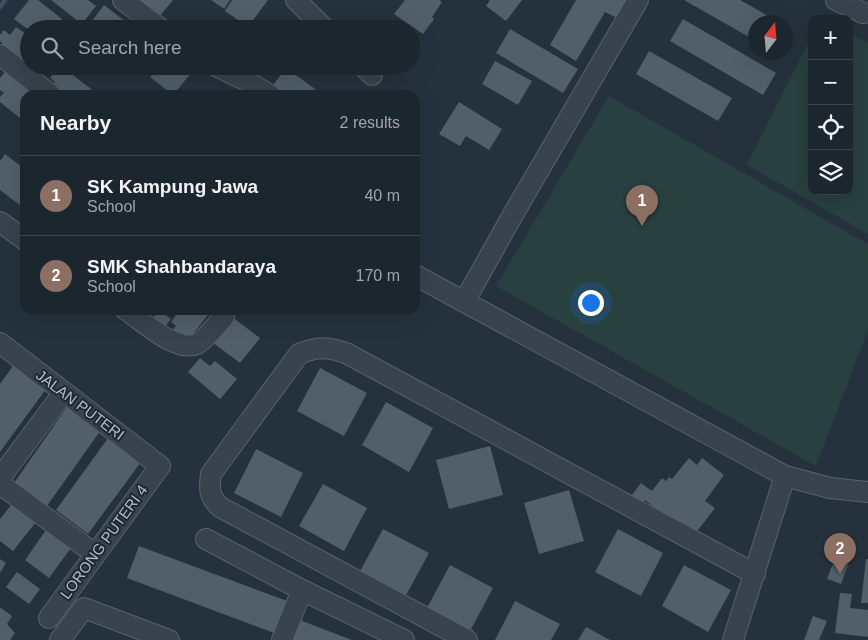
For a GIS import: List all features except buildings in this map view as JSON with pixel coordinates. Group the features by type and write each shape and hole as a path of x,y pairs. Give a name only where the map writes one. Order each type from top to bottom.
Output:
{"street":[{"path":"123,0 149,20"},
{"path":"296,0 316,20"},
{"path":"464,302 638,0"},
{"path":"836,0 863,13"},
{"path":"0,55 20,71"},
{"path":"26,75 45,90"},
{"path":"235,75 262,90"},
{"path":"0,222 20,236"},
{"path":"420,278 785,476 830,488 868,492"},
{"path":"133,315 171,341 184,346 197,344 224,317"},
{"name":"JALAN PUTERI","path":"0,344 160,466"},
{"path":"467,640 220,507 212,500 209,488 211,474 299,354 313,348 329,348 346,353 755,574"},
{"path":"0,478 64,392"},
{"name":"LORONG PUTERI 4","path":"49,618 160,466"},
{"path":"733,640 785,476"},
{"path":"0,484 95,554"},
{"path":"206,539 302,590 404,640"},
{"path":"282,640 302,590"},
{"path":"60,640 84,608 169,640"}],"green space":[{"path":"853,35 868,43 868,234 747,165 808,43 808,195 853,195"},
{"path":"609,96 868,244 868,330 816,466 496,286"}],"waterway":[{"path":"0,7 5,0"}],"place":[{"name":"SK Kampung Jawa","path":"642,226"},
{"name":"SMK Shahbandaraya","path":"840,574"}]}
